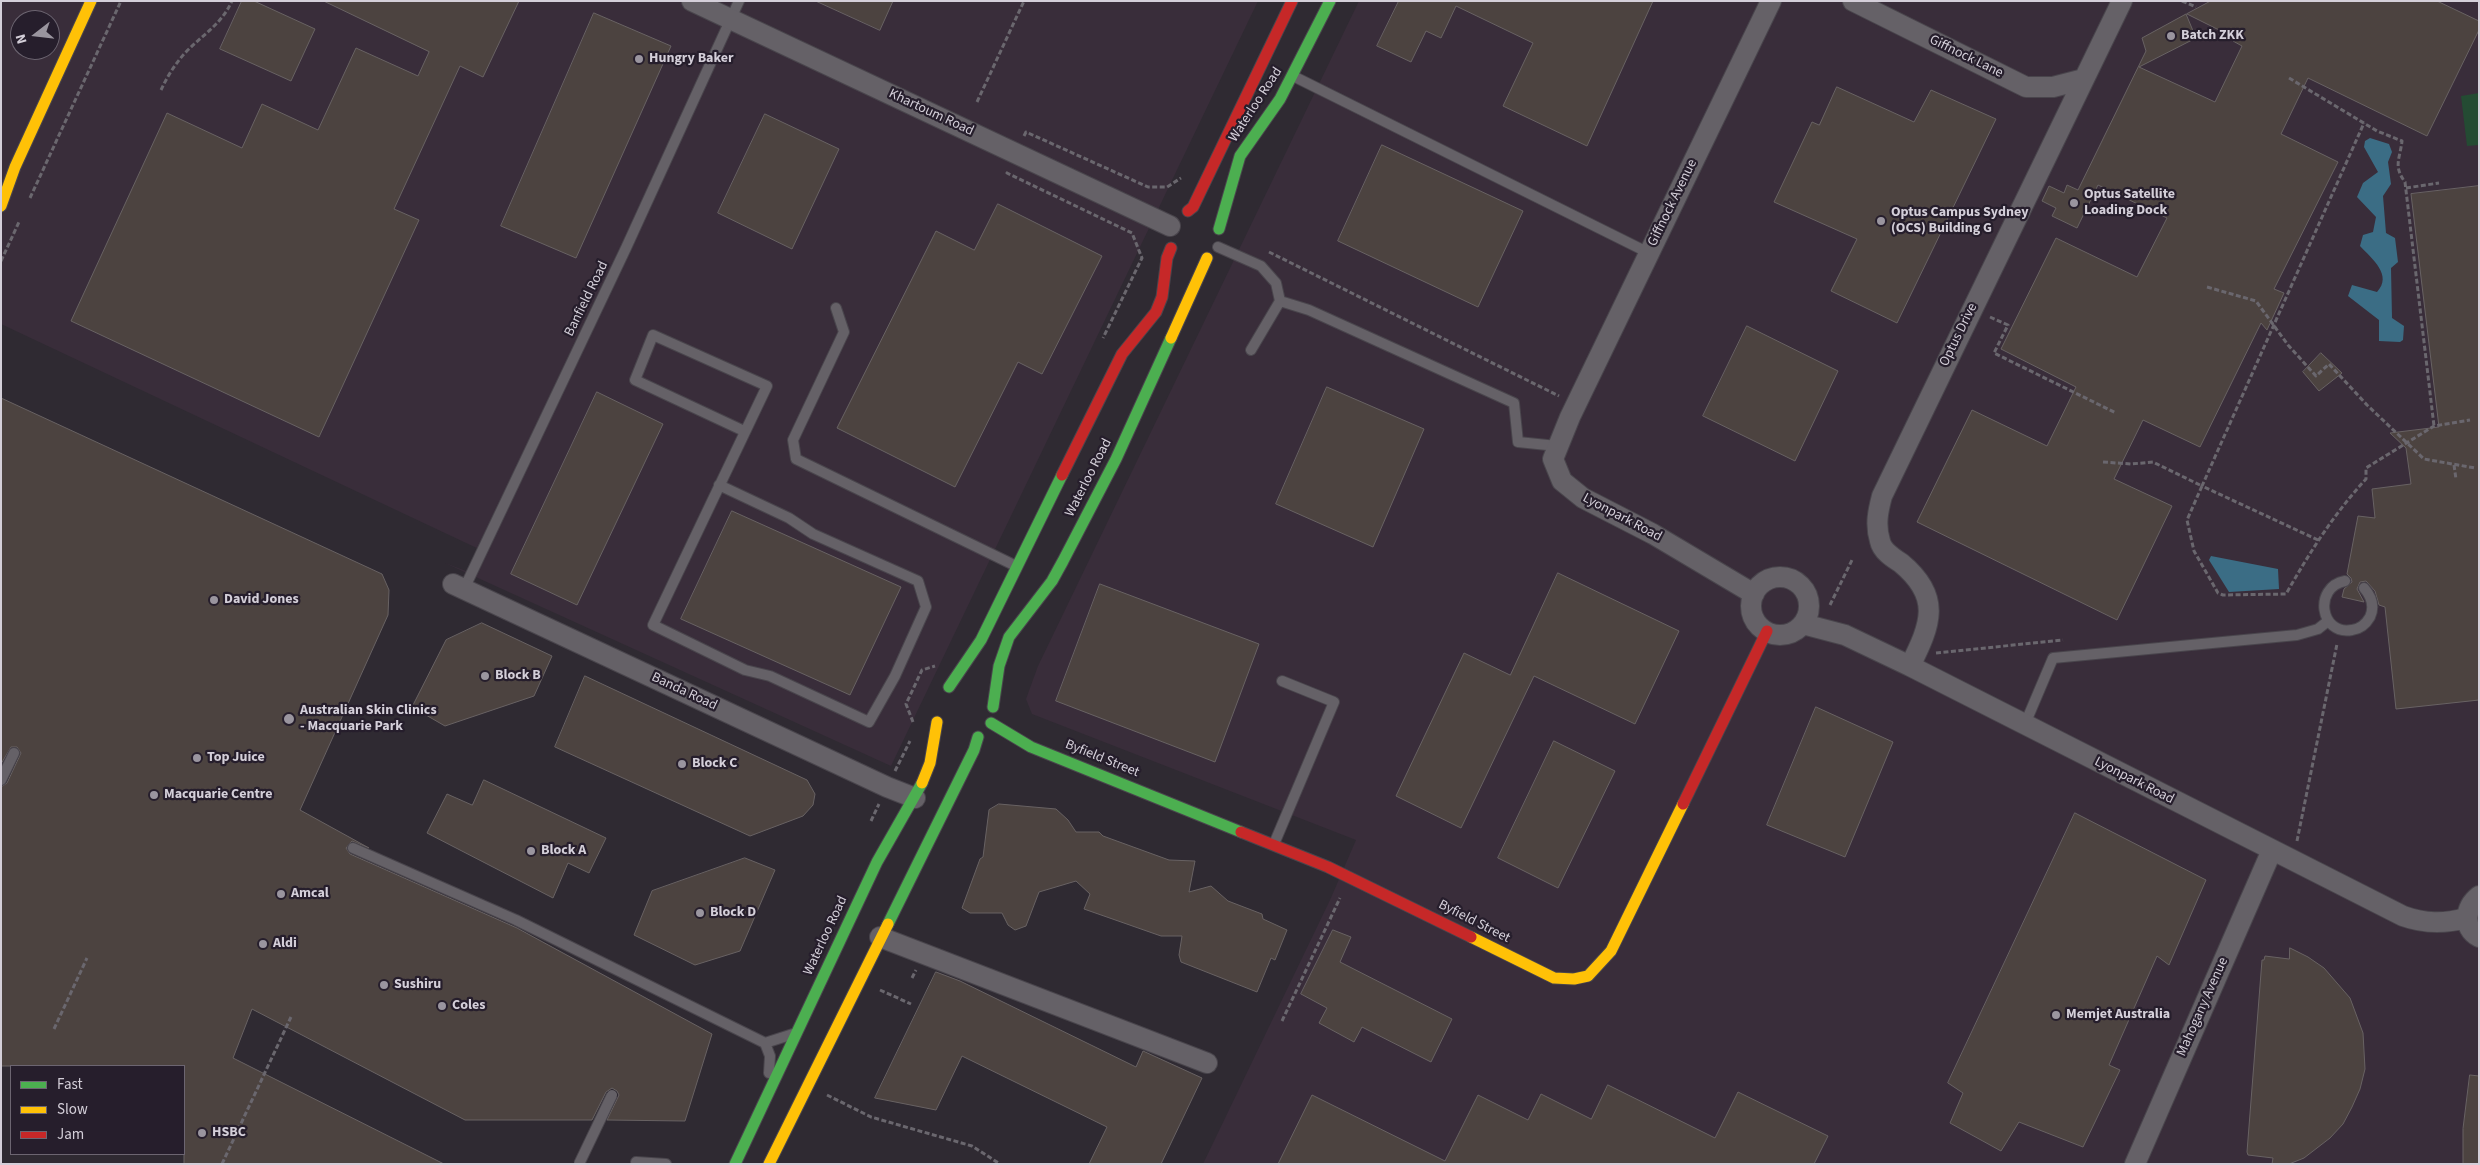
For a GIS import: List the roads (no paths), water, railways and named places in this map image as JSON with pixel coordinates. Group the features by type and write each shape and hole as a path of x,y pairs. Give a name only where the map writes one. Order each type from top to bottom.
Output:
{"street":[{"path":"1,206 15,167 91,1"},
{"name":"Khartoum Road","path":"692,1 1170,226"},
{"name":"Waterloo Road","path":"967,682 945,691 981,640 1122,354 1156,312 1162,298 1167,258 1174,252 1168,239 1170,226 1180,214 1193,207 1292,1"},
{"name":"Waterloo Road","path":"991,722 999,666 1009,637 1052,581 1116,459 1208,258 1218,247 1219,229 1226,215 1231,186 1240,156 1270,115 1294,76 1330,1"},
{"name":"Giffnock Avenue","path":"1567,401 1649,253 1771,1"},
{"name":"Giffnock Lane","path":"1853,1 2026,86 2053,87 2084,79"},
{"name":"Optus Drive","path":"1913,660 1925,636 1928,606 1920,581 1888,554 1880,543 1876,518 1882,496 2122,1"},
{"path":"1,188 15,167"},
{"path":"1188,211 1208,214 1219,229"},
{"path":"1190,261 1208,258"},
{"name":"Lyonpark Road","path":"1567,401 1557,446 1552,459 1562,481 1583,498 1653,534 1754,594"},
{"path":"1776,577 1795,580 1803,587 1810,606 1803,624 1786,634 1767,632 1755,620 1752,611 1754,594 1766,580 1776,577"},
{"name":"Banda Road","path":"459,586 887,787 916,798"},
{"name":"Lyonpark Road","path":"1803,624 1846,635 1913,660 2025,724 2403,916 2418,921 2446,924 2466,918"},
{"name":"Byfield Street","path":"991,722 1031,747 1274,845 1388,895 1554,978 1576,981 1594,973 1611,951 1767,632"},
{"path":"984,690 993,707"},
{"name":"Waterloo Road","path":"736,1164 878,860 925,781 932,760 936,716 950,737"},
{"path":"769,1164 974,750 973,739 986,731 991,722"},
{"name":"Mahogany Avenue","path":"2135,1164 2272,850"},
{"path":"2479,896 2468,909 2466,918 2472,932 2479,937"},
{"path":"880,938 1207,1063"}],"lane":[{"name":"Banfield Road","path":"459,586 622,257 739,1"},
{"path":"1294,76 1649,253"},
{"path":"1218,247 1261,266 1276,283 1280,301 1251,350"},
{"path":"1280,301 1309,310 1514,403 1518,442 1557,446"},
{"path":"836,308 844,332 793,440 796,459 1017,566"},
{"path":"719,485 789,518 813,534 918,581 926,607 895,676 869,722 770,676 745,670 653,625 719,485 744,432 767,386 653,335 635,380 744,432"},
{"path":"2345,581 2335,585 2324,597 2324,613 2328,621 2340,630 2356,629 2369,619 2372,603 2364,588"},
{"path":"2025,724 2053,658 2302,634 2318,629 2328,621"},
{"path":"1274,845 1334,702 1282,681"},
{"path":"1,780 14,754"},
{"path":"353,848 516,920 765,1043 770,1056 768,1094"},
{"path":"765,1043 797,1032"},
{"path":"579,1164 612,1094"},
{"path":"636,1162 666,1164"}],"water":[{"path":"2370,138 2389,144 2392,152 2388,162 2391,184 2383,196 2386,233 2395,238 2398,262 2391,268 2392,318 2404,326 2403,340 2400,342 2379,341 2379,320 2348,296 2352,285 2377,292 2383,279 2379,267 2360,246 2363,235 2373,232 2376,217 2357,197 2363,183 2378,172 2364,147 2365,141"},
{"path":"2211,556 2278,569 2279,589 2229,592 2209,560"}],"place":[{"name":"Batch ZKK","path":"2171,36"},
{"name":"Hungry Baker","path":"639,59"},
{"name":"Optus Satellite Loading Dock","path":"2074,203"},
{"name":"Optus Campus Sydney (OCS) Building G","path":"1881,221"},
{"name":"David Jones","path":"214,600"},
{"name":"Block B","path":"485,676"},
{"name":"Australian Skin Clinics - Macquarie Park","path":"289,719"},
{"name":"Top Juice","path":"197,758"},
{"name":"Block C","path":"682,764"},
{"name":"Macquarie Centre","path":"154,795"},
{"name":"Block A","path":"531,851"},
{"name":"Amcal","path":"281,894"},
{"name":"Block D","path":"700,913"},
{"name":"Aldi","path":"263,944"},
{"name":"Sushiru","path":"384,985"},
{"name":"Coles","path":"442,1006"},
{"name":"Memjet Australia","path":"2056,1015"},
{"name":"HSBC","path":"202,1133"}]}
